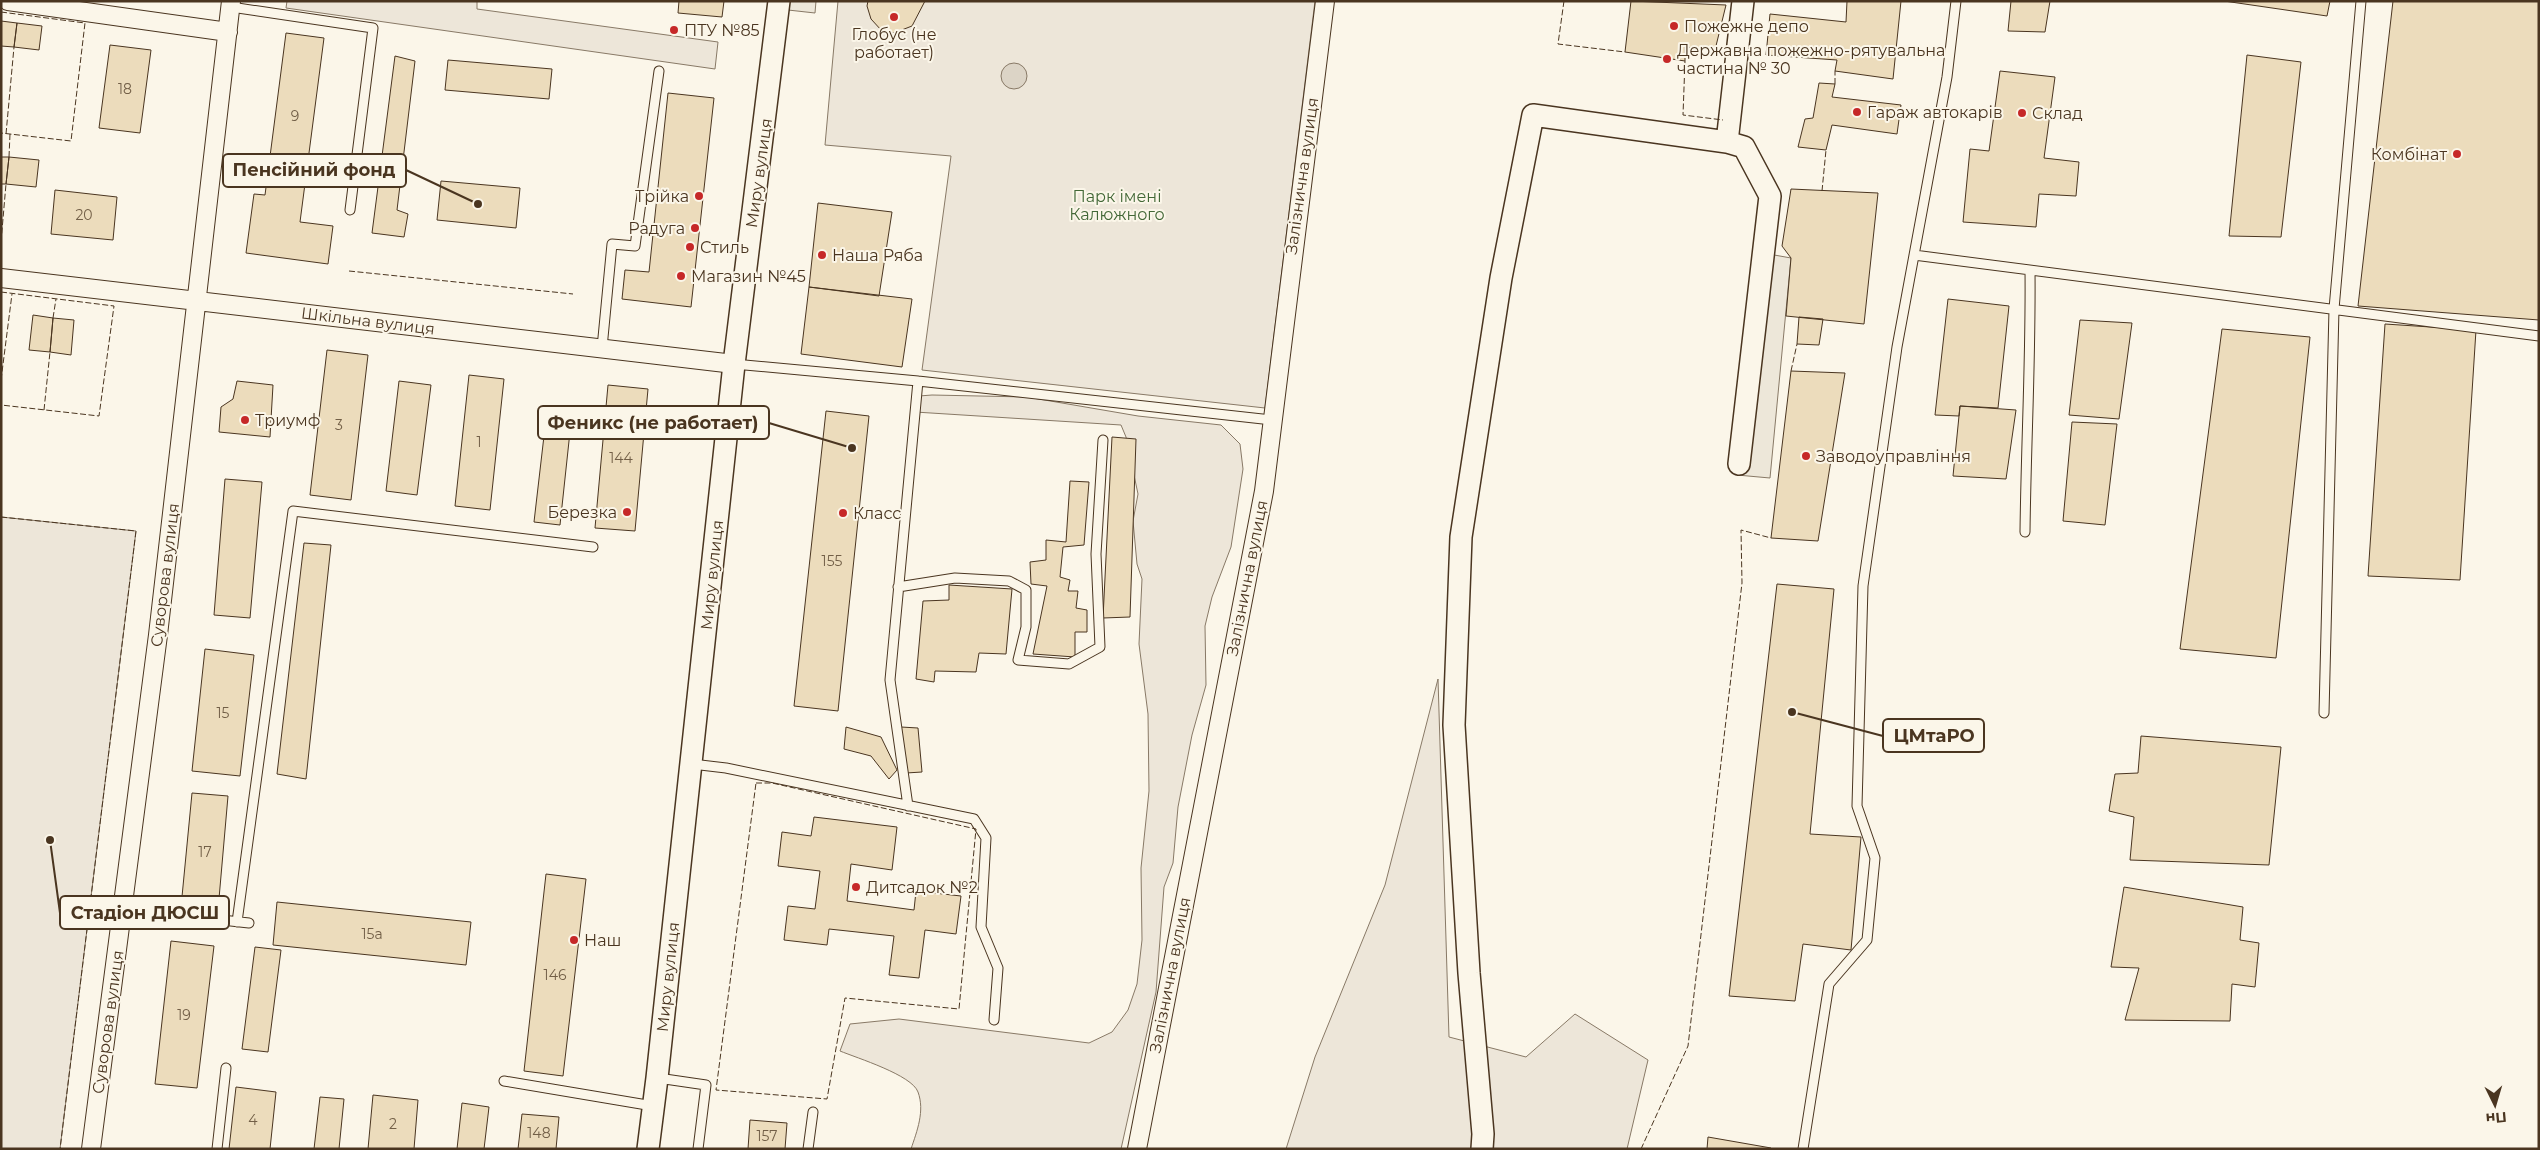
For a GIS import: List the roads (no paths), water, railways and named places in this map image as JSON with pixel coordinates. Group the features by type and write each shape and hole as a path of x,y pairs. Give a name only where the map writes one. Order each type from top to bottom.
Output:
{"street":[{"path":"8,1 228,32"},
{"name":"Миру вулиця","path":"648,1149 658,1078 734,364 779,1"},
{"name":"Залізнична вулиця","path":"1137,1149 1264,491 1325,1"},
{"path":"1727,142 1743,1"},
{"name":"Суворова вулиця","path":"91,1149 159,625 231,4"},
{"path":"1482,1149 1483,1134 1469,974 1454,725 1461,547 1501,278 1534,115 1727,142 1744,148 1770,196 1739,464"},
{"name":"Шкільна вулиця","path":"1,278 734,364"}],"lane":[{"path":"1803,1149 1829,984 1868,940 1875,858 1857,806 1863,586 1897,347 1947,77 1956,1"},
{"path":"2324,713 2334,308 2361,1"},
{"path":"231,4 372,28 350,210"},
{"path":"602,348 612,244 635,246 659,70"},
{"path":"1914,255 2539,336"},
{"path":"2026,532 2026,432 2031,337 2030,270"},
{"path":"734,364 918,381 1272,420"},
{"path":"908,806 890,680 918,381"},
{"path":"898,587 955,578 1009,581 1026,590 1026,627 1018,660 1069,664 1100,647 1096,554 1103,440"},
{"path":"236,922 293,511 593,547"},
{"path":"691,764 726,768 974,819 986,838 981,927 998,968 994,1020"},
{"path":"122,909 250,924"},
{"path":"217,1149 226,1068"},
{"path":"658,1078 706,1085 698,1149"},
{"path":"504,1081 654,1106"},
{"path":"808,1149 813,1112"}],"place":[{"name":"Глобус (не работает)","path":"894,17"},
{"name":"Пожежне депо","path":"1674,26"},
{"name":"ПТУ №85","path":"674,30"},
{"name":"Державна пожежно-рятувальна частина № 30","path":"1667,59"},
{"name":"Гараж автокарів","path":"1857,112"},
{"name":"Склад","path":"2022,113"},
{"name":"Комбінат","path":"2457,154"},
{"name":"Трійка","path":"699,196"},
{"name":"Пенсійний фонд","path":"478,204"},
{"name":"Радуга","path":"695,228"},
{"name":"Стиль","path":"690,247"},
{"name":"Наша Ряба","path":"822,255"},
{"name":"Магазин №45","path":"681,276"},
{"name":"Триумф","path":"245,420"},
{"name":"Феникс (не работает)","path":"852,448"},
{"name":"Заводоуправління","path":"1806,456"},
{"name":"Березка","path":"627,512"},
{"name":"Класс","path":"843,513"},
{"name":"ЦМтаРО","path":"1792,712"},
{"name":"Стадіон ДЮСШ","path":"50,840"},
{"name":"Дитсадок №2","path":"856,887"},
{"name":"Наш","path":"574,940"}],"park label":[{"name":"Парк імені Калюжного","path":"1117,205"}]}
